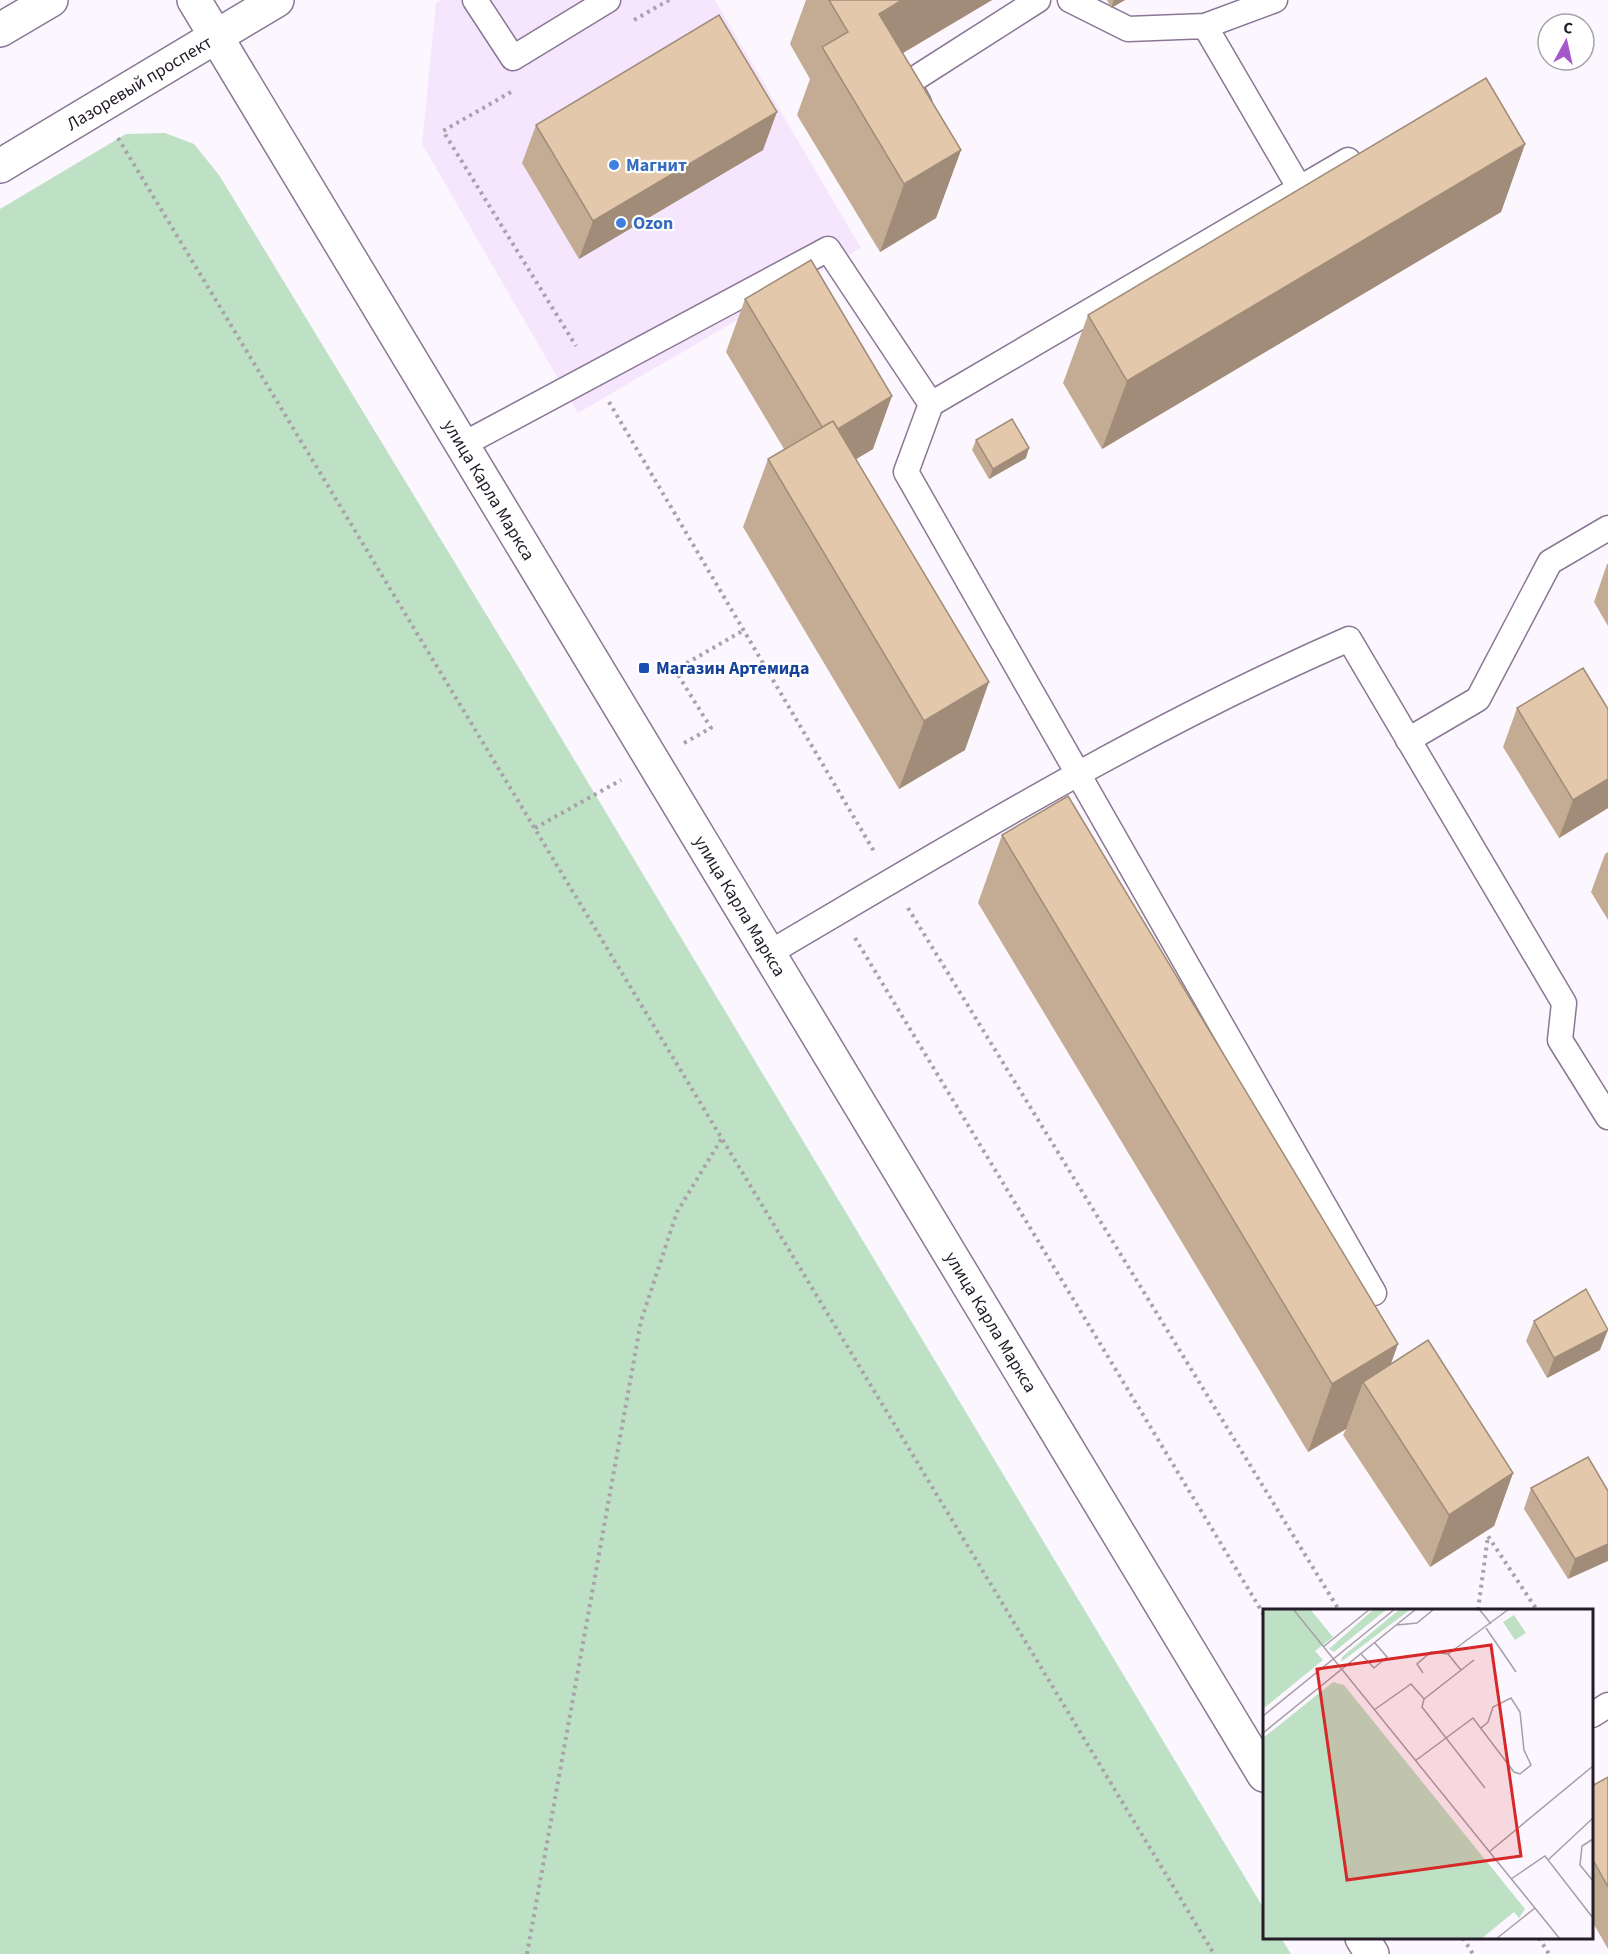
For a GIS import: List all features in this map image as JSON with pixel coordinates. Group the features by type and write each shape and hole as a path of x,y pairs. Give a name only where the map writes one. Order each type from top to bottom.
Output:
{"street":[{"path":"0,30 51,0"},
{"name":"улица Карла Маркса","path":"194,0 1263,1773"},
{"name":"Лазоревый проспект","path":"0,166 277,0"},
{"path":"1363,1939 1372,1954"}],"lane":[{"path":"475,0 513,58 608,0"},
{"path":"930,123 908,82 1038,0"},
{"path":"1071,0 1128,29 1205,26 1275,0"},
{"path":"1205,26 1300,189"},
{"path":"1370,148 931,404 906,472 1374,1293"},
{"path":"462,445 828,249 931,404"},
{"path":"1408,740 1478,699 1550,562 1608,528"},
{"path":"769,953 1078,772 1292,664 1348,639 1564,1003 1560,1040 1608,1117"},
{"path":"1593,1714 1608,1705"}],"path":[{"path":"628,24 669,0"},
{"path":"515,89 443,131 594,375 892,882 1338,1609"},
{"path":"99,107 1214,1954"},
{"path":"839,912 1263,1614"},
{"path":"527,1954 641,1322 677,1212 722,1138"},
{"path":"1478,1609 1488,1536 1536,1609"},
{"path":"1464,1939 1473,1954"},
{"path":"1540,1939 1549,1954"}],"shaded area":[{"path":"441,0 715,0 861,248 578,413 422,144 436,3"}],"green space":[{"path":"165,133 194,144 219,175 542,706 1263,1907 1263,1939 1282,1939 1291,1954 0,1954 0,209 126,134"}],"building":[{"path":"829,0 902,0 879,14 961,150 904,184 822,47 848,32"},
{"path":"719,15 777,112 593,221 536,125"},
{"path":"1486,78 1525,144 1127,381 1088,315"},
{"path":"811,260 892,396 838,429 833,421 822,427 745,299"},
{"path":"1012,419 1029,448 993,469 976,440"},
{"path":"833,421 989,682 924,721 768,459"},
{"path":"1583,668 1608,709 1608,779 1573,800 1517,708"},
{"path":"1068,796 1398,1344 1332,1384 1002,835"},
{"path":"1586,1289 1608,1330 1554,1358 1534,1321"},
{"path":"1428,1340 1513,1473 1449,1515 1363,1382"},
{"path":"1588,1457 1608,1491 1608,1544 1575,1559 1531,1488"},
{"path":"1608,1777 1608,1887 1593,1860 1593,1785"}],"place":[{"name":"Магнит","path":"614,165"},
{"name":"Ozon","path":"621,223"},
{"name":"Магазин Артемида","path":"644,668"}]}
